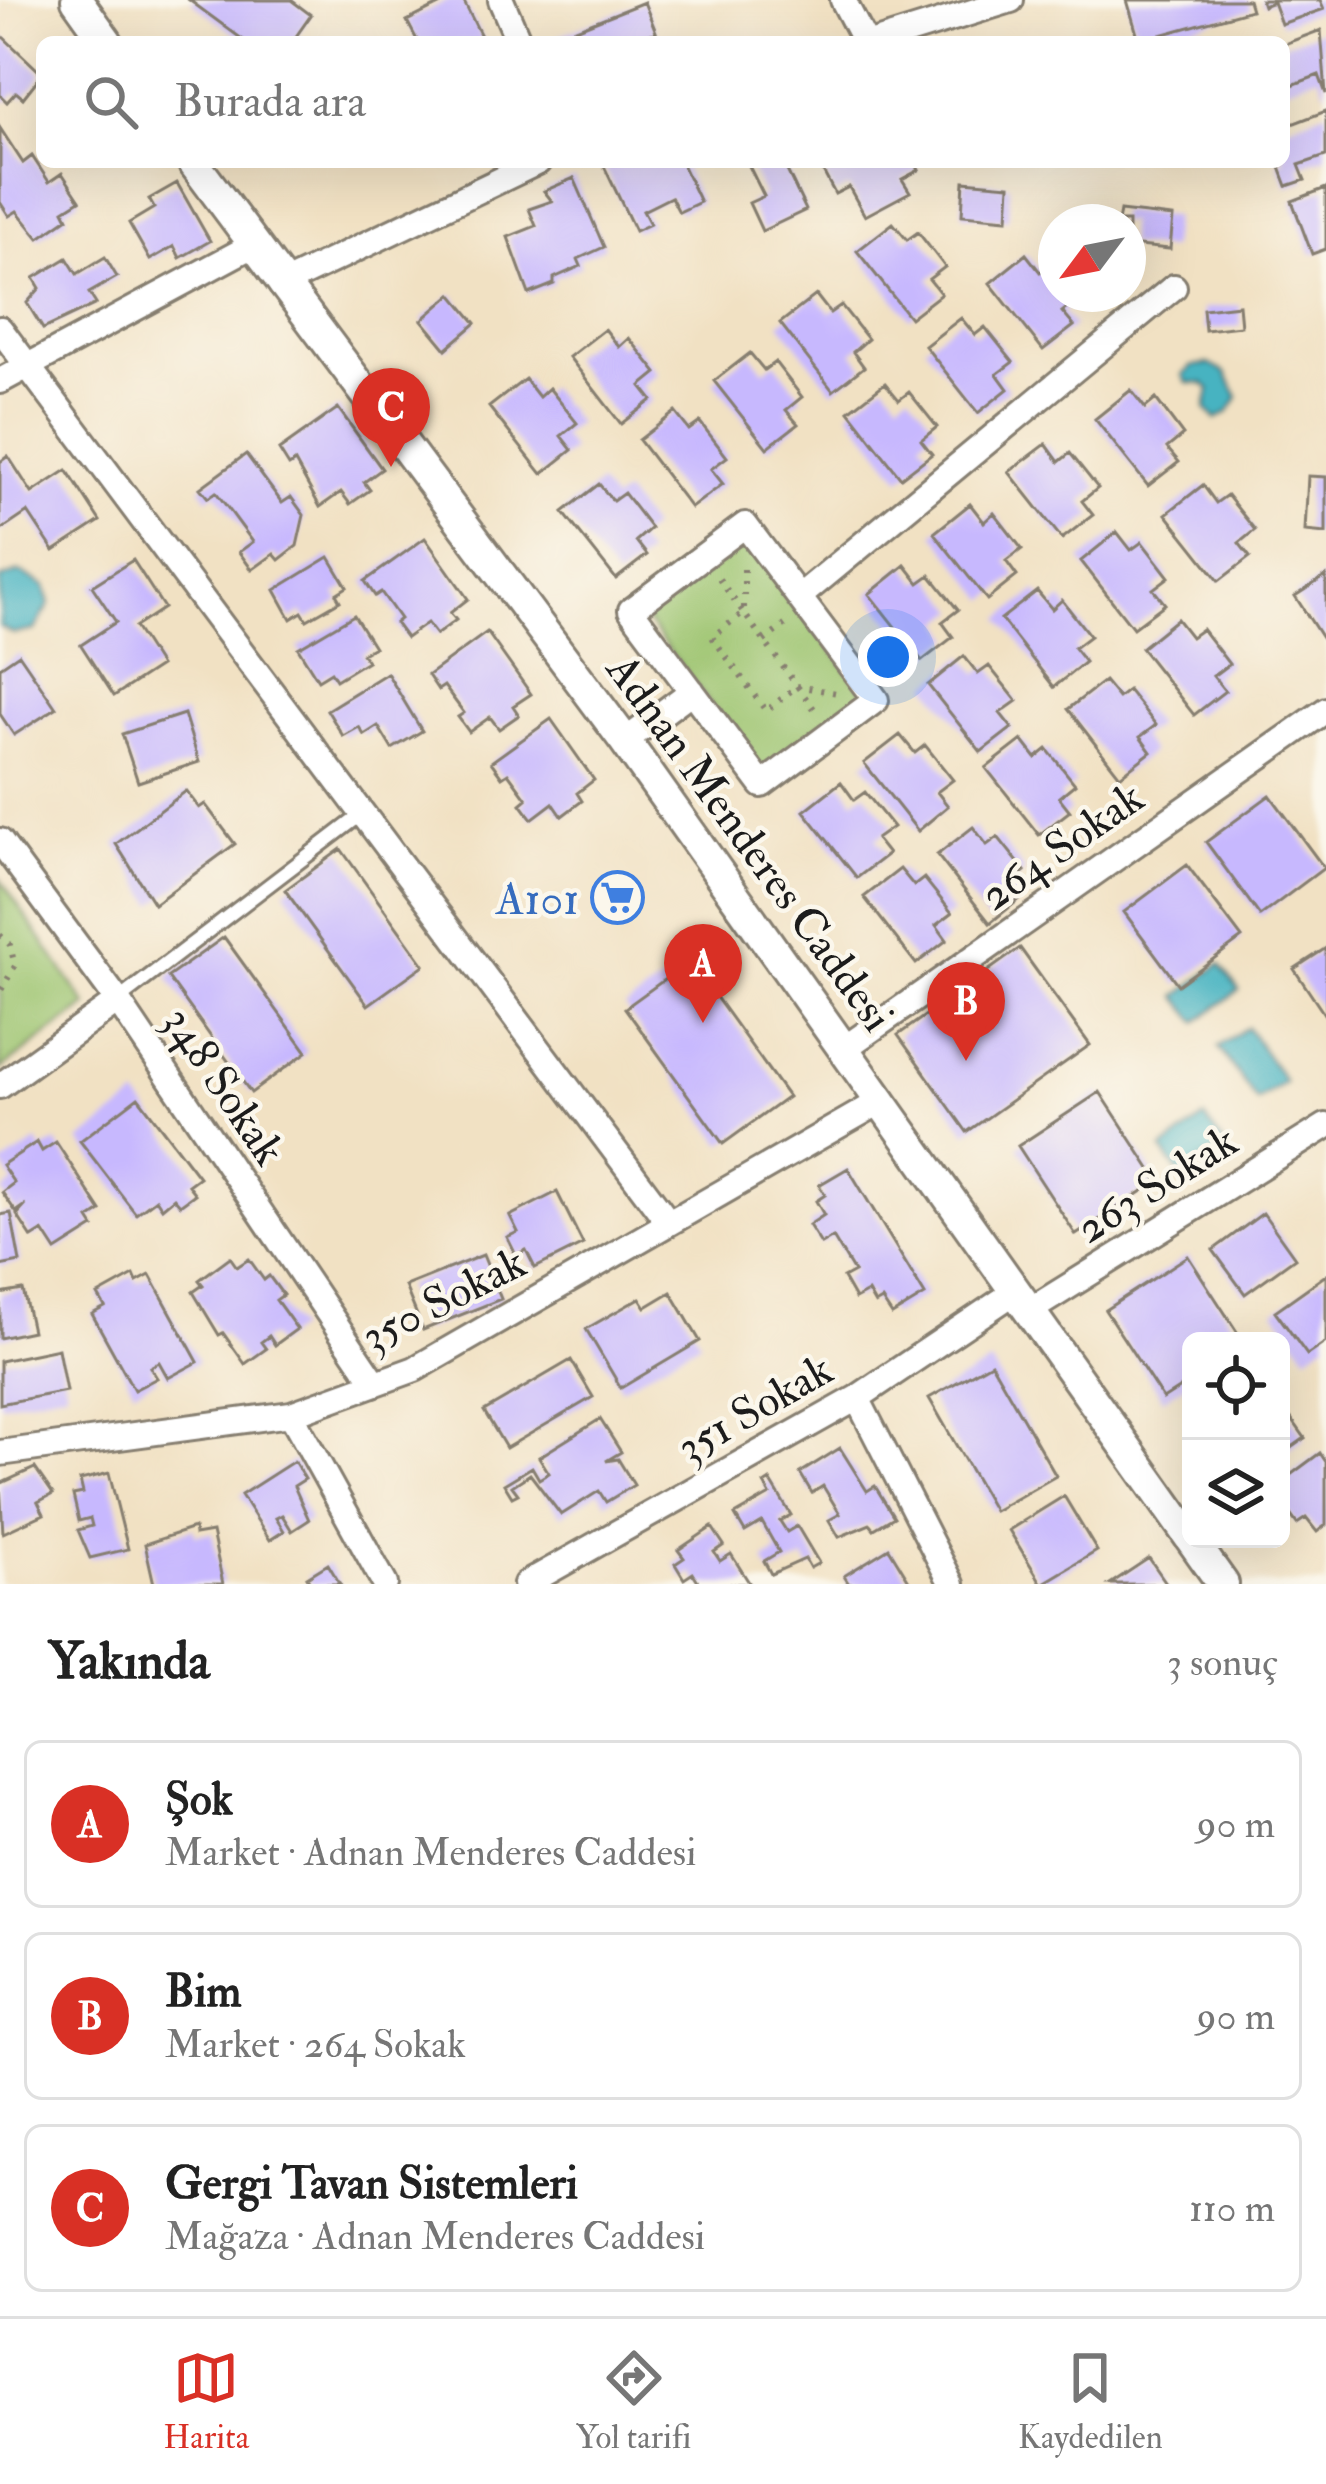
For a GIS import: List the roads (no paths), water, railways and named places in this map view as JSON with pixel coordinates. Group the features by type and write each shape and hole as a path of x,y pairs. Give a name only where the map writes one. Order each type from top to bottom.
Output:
{"street":[{"path":"76,0 103,36"},
{"path":"501,0 516,36"},
{"path":"843,0 863,36"},
{"path":"895,36 1010,0"},
{"name":"Adnan Menderes Caddesi","path":"197,168 625,740 1223,1584"},
{"path":"281,285 525,168"},
{"path":"0,381 253,245"},
{"path":"799,597 1174,287"},
{"path":"0,329 669,1223"},
{"path":"745,525 799,597 876,700 762,785 631,610 745,525"},
{"path":"625,740 692,691"},
{"name":"264 Sokak","path":"845,1048 1326,710"},
{"name":"348 Sokak","path":"0,841 118,1001 374,1381"},
{"path":"0,1086 118,1001"},
{"name":"350 Sokak","path":"0,1453 291,1414 415,1369 883,1100"},
{"name":"263 Sokak","path":"1023,1301 1326,1126"},
{"name":"351 Sokak","path":"526,1584 1023,1301"},
{"path":"857,1398 952,1584"},
{"path":"291,1414 385,1584"}],"lane":[{"path":"118,1001 362,814"}],"water":[{"path":"1209,364 1226,373 1238,397 1229,412 1216,419 1206,409 1210,389 1203,383 1187,383 1183,375 1192,366"},
{"path":"20,572 45,586 50,604 35,630 14,634 0,627 0,579"},
{"path":"1220,964 1239,990 1197,1022 1177,996"},
{"path":"1247,1027 1285,1082 1257,1101 1218,1047"},
{"path":"1204,1118 1224,1144 1181,1176 1162,1150"}],"place":[{"name":"Gergi Tavan Sistemleri","path":"391,467"},
{"name":"A101","path":"618,898"},
{"name":"Şok","path":"703,1023"},
{"name":"Bim","path":"966,1061"}]}
